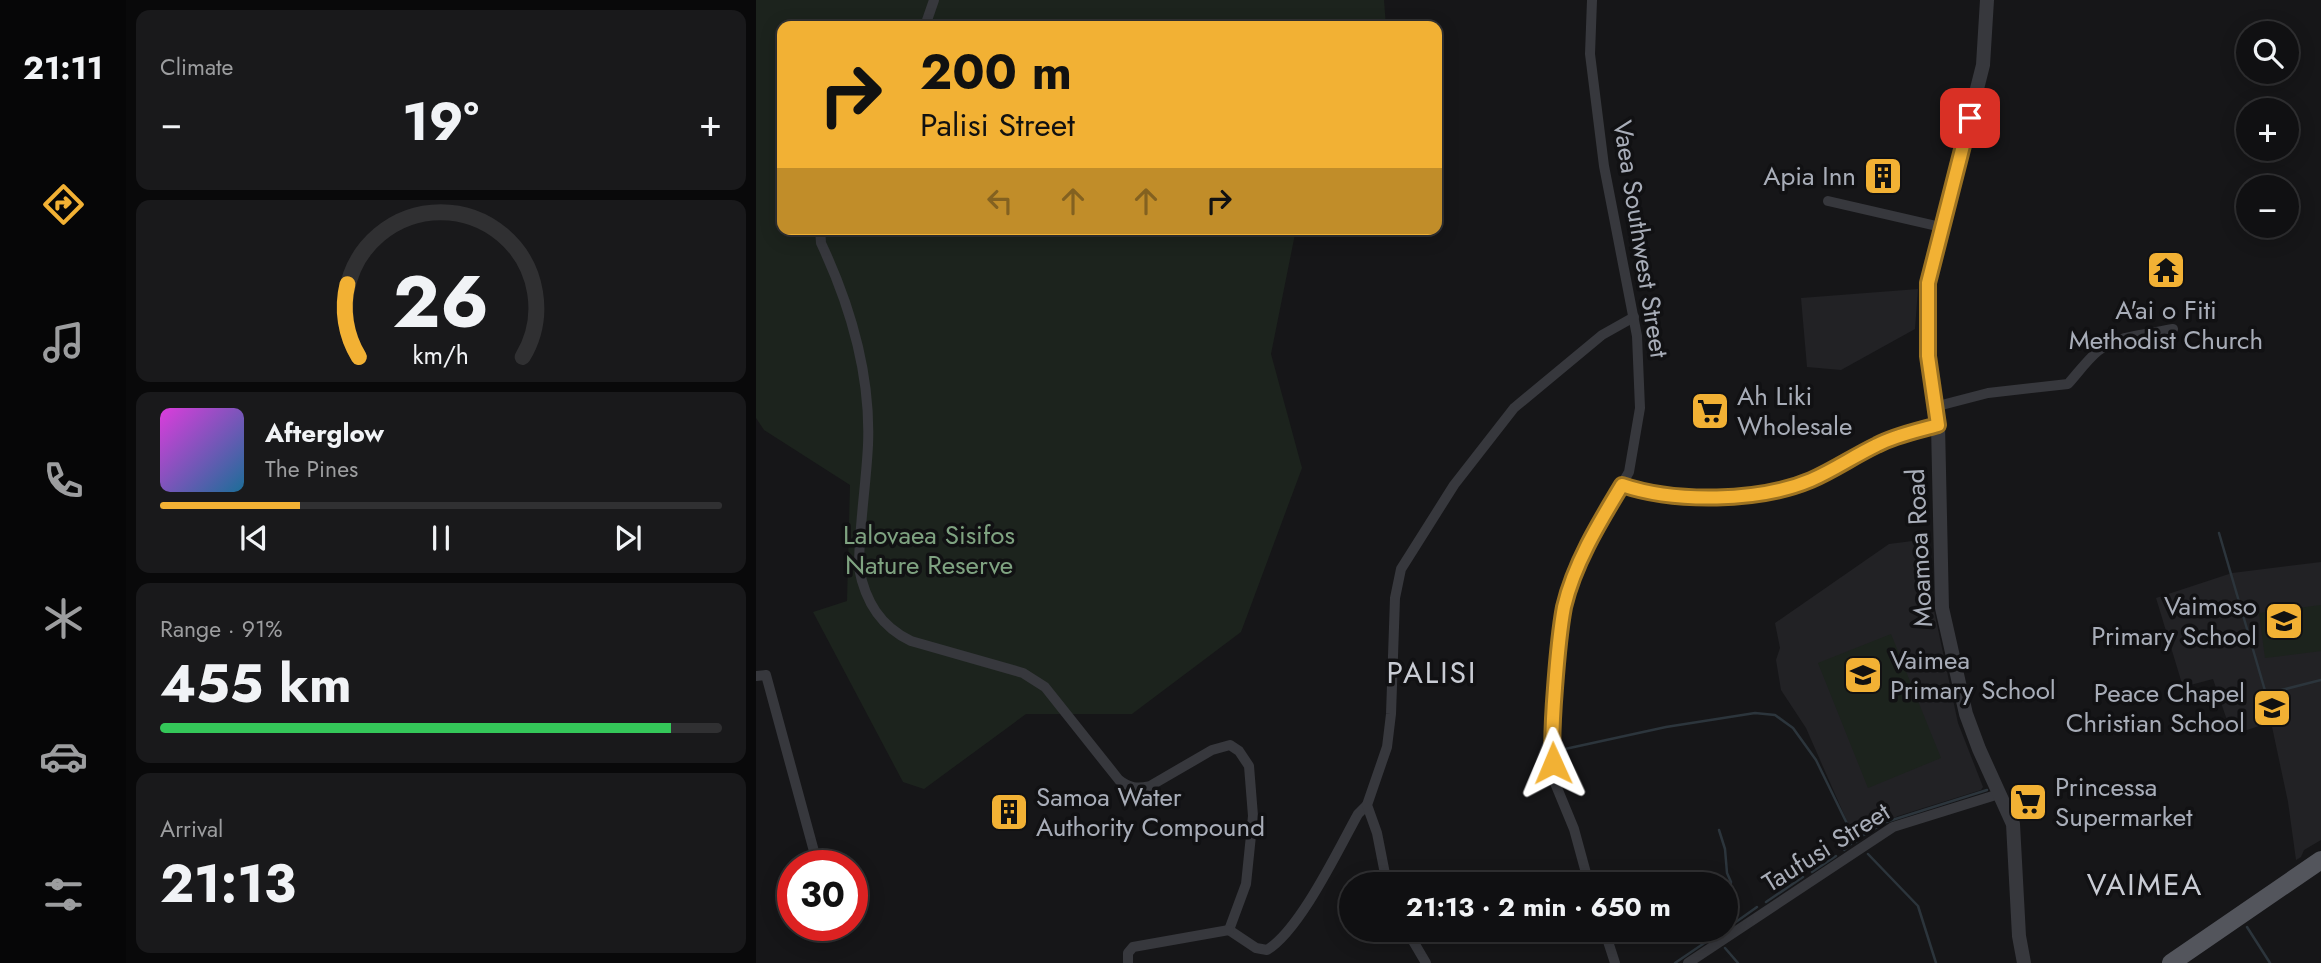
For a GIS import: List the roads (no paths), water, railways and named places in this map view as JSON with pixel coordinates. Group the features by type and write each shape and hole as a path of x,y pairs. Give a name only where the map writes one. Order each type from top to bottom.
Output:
{"main road":[{"path":"2171,963 2321,860"}],"street":[{"path":"927,21 934,0"},
{"name":"Vaea Southwest Street","path":"1586,872 1574,829 1555,783 1551,744 1559,637 1565,604 1577,569 1598,525 1629,472 1640,408 1640,375 1634,317 1604,166 1590,54 1592,0"},
{"name":"Moamoa Road","path":"1987,0 1983,65 1928,283 1928,356 1938,425 1942,608 1966,714 2013,824 2019,936 2024,963"},
{"path":"1828,201 1941,228"},
{"path":"820,235 821,243 855,327 863,369 868,444 859,568 862,587 872,607 894,633 911,641 1023,673 1045,687 1119,780 1127,786 1150,786 1212,750 1230,745 1239,751 1249,766 1253,816 1246,884 1229,930"},
{"path":"1128,963 1128,953 1133,947 1229,930 1256,948 1267,950 1277,944 1303,910 1358,814 1367,805 1387,747 1391,714 1395,598 1401,569 1454,485 1514,408 1602,335 1634,317"},
{"path":"1934,407 1987,393 2068,384 2096,352 2107,345 2118,340 2173,329"},
{"path":"1622,485 1644,492 1715,496 1776,490 1810,480 1879,443 1938,425"},
{"path":"756,676 766,675 814,850"},
{"name":"Taufusi Street","path":"1688,963 1893,827 1999,794"},
{"path":"1367,805 1377,834 1385,872"},
{"path":"1414,942 1426,963"},
{"path":"1608,942 1615,963"}],"waterway":[{"path":"2219,533 2266,694 2321,680"},
{"path":"1565,749 1666,727 1755,713 1775,715 1793,728 1816,760 1856,842"},
{"path":"1844,850 1855,840 1886,822 1987,790"},
{"path":"1719,830 1725,849 1727,872"},
{"path":"1868,854 1918,906 1936,963"},
{"path":"1812,872 1836,856"},
{"path":"1766,902 1803,877"},
{"path":"1738,920 1757,907"},
{"path":"2247,927 2270,963"},
{"path":"1675,963 1706,942"},
{"path":"1725,948 1738,963"}],"place":[{"name":"Apia Inn","path":"1883,176"},
{"name":"A'ai o Fiti Methodist Church","path":"2166,270"},
{"name":"Ah Liki Wholesale","path":"1710,411"},
{"name":"Vaimoso Primary School","path":"2284,621"},
{"name":"Vaimea Primary School","path":"1863,675"},
{"name":"Peace Chapel Christian School","path":"2272,708"},
{"name":"Princessa Supermarket","path":"2028,802"},
{"name":"Samoa Water Authority Compound","path":"1009,812"}],"district":[{"name":"PALISI","path":"1432,672"},
{"name":"VAIMEA","path":"2145,884"}],"park label":[{"name":"Lalovaea Sisifos Nature Reserve","path":"929,550"}]}
